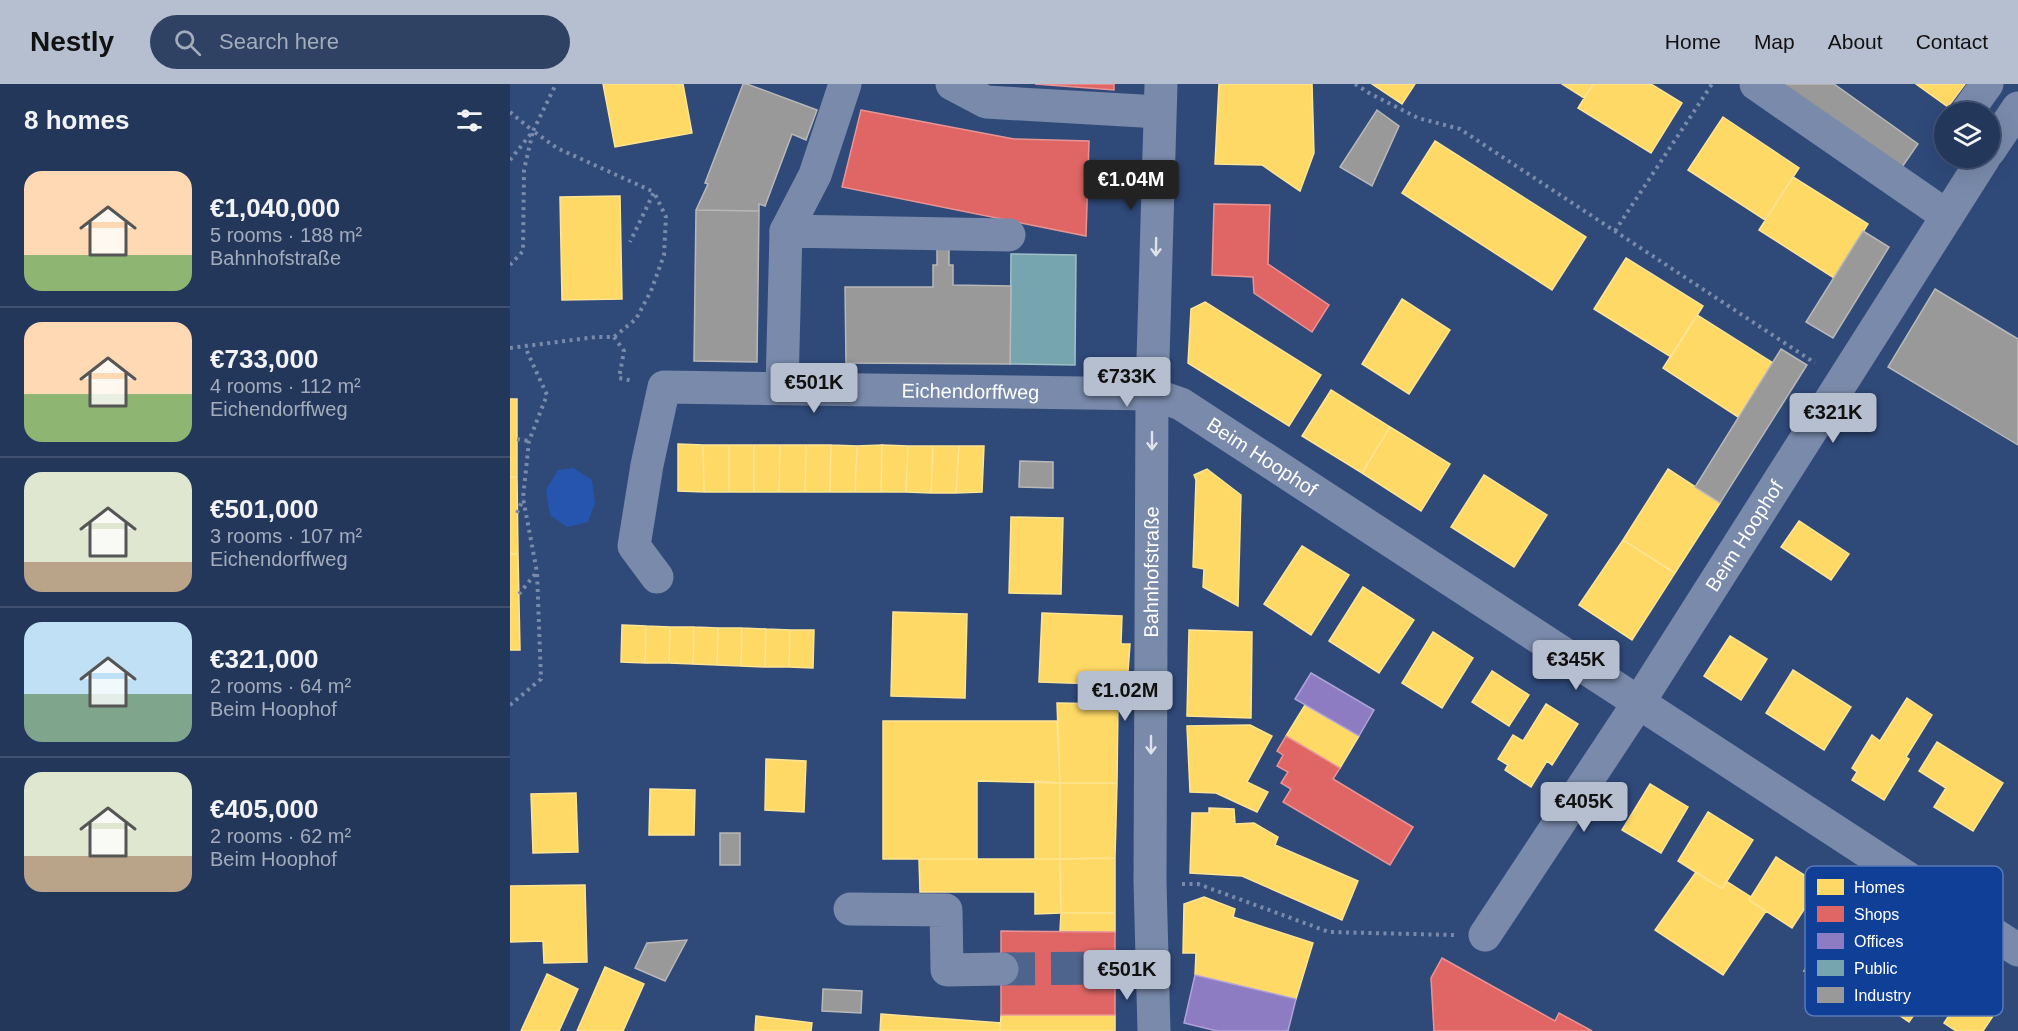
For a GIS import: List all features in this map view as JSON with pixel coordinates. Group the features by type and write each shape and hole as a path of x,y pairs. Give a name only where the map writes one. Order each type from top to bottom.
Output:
{"street":[{"path":"782,388 786,231 815,175 845,84"},
{"name":"Bahnhofstraße","path":"952,84 986,102 1160,98 1152,394 1150,882 1154,1031"},
{"path":"1756,84 1947,216"},
{"path":"1974,102 1987,84"},
{"name":"Beim Hoophof","path":"2000,132 2018,108"},
{"name":"Beim Hoophof","path":"1485,935 1639,702 1976,168"},
{"path":"786,231 1009,235"},
{"name":"Eichendorffweg","path":"657,577 634,546 647,465 664,387 1152,394"},
{"name":"Beim Hoophof","path":"1152,394 1180,404 1890,866"},
{"path":"850,909 946,910 947,970 1002,969"},
{"name":"Beim Hoophof","path":"2003,940 2018,950"},
{"path":"1115,968 1151,968"}],"path":[{"path":"510,160 533,131 556,84"},
{"path":"1355,84 1418,118 1460,129 1843,382"},
{"path":"1615,231 1712,84"},
{"path":"510,112 557,148 654,192 666,217 664,255 651,291 636,319 614,337 596,337 510,348"},
{"path":"510,265 523,251 525,170 533,131"},
{"path":"630,242 654,192"},
{"path":"517,513 523,498 529,441 547,395 525,347"},
{"path":"517,439 529,441"},
{"path":"510,705 541,680 537,572 523,498"},
{"path":"519,594 537,572"},
{"path":"1150,882 1198,884 1329,932 1485,935"}],"shaded area":[{"path":"573,468 592,480 595,503 588,522 567,527 550,515 546,490 558,470"}],"building: Homes":[{"path":"603,84 683,84 692,133 615,147"},
{"path":"1219,84 1312,84 1314,153 1300,191 1262,165 1215,164"},
{"path":"1372,84 1415,84 1402,104"},
{"path":"1562,84 1593,84 1584,98"},
{"path":"1593,84 1651,84 1682,103 1651,153 1578,108"},
{"path":"1916,84 1965,84 1952,102 1941,102"},
{"path":"1723,117 1799,168 1765,220 1688,170"},
{"path":"1435,141 1586,237 1552,290 1402,193"},
{"path":"1793,177 1868,224 1834,278 1759,230"},
{"path":"620,196 622,299 562,300 560,197"},
{"path":"1626,258 1703,306 1671,357 1594,309"},
{"path":"1402,299 1450,330 1409,394 1362,364"},
{"path":"1205,302 1321,375 1289,426 1188,363 1191,309"},
{"path":"1697,315 1773,363 1738,417 1663,368"},
{"path":"1331,390 1390,427 1362,473 1302,436"},
{"path":"510,399 517,399 517,477 510,477"},
{"path":"1390,427 1450,464 1421,511 1362,473"},
{"path":"678,444 703,445 704,492 678,491"},
{"path":"703,445 729,445 729,492 704,492"},
{"path":"729,445 754,445 754,492 729,492"},
{"path":"754,445 780,445 779,492 754,492"},
{"path":"780,445 806,445 805,492 779,492"},
{"path":"806,445 831,445 830,492 805,492"},
{"path":"831,445 857,446 855,492 830,492"},
{"path":"882,445 908,446 906,492 881,492"},
{"path":"882,445 881,492 855,492 857,446"},
{"path":"908,446 933,446 931,493 906,492"},
{"path":"933,446 959,446 956,493 931,493"},
{"path":"959,446 984,446 982,492 956,493"},
{"path":"1207,469 1241,495 1238,606 1203,587 1204,569 1193,567 1196,480 1194,475"},
{"path":"1668,469 1720,503 1675,573 1623,540"},
{"path":"1484,475 1547,515 1514,567 1451,527"},
{"path":"510,477 517,477 518,554 510,554"},
{"path":"1011,517 1063,518 1061,594 1009,593"},
{"path":"1799,521 1849,554 1831,580 1781,547"},
{"path":"1623,540 1675,573 1632,640 1579,605"},
{"path":"1302,546 1349,575 1311,635 1264,604"},
{"path":"510,554 518,554 520,650 510,650"},
{"path":"1363,587 1414,620 1379,673 1329,641"},
{"path":"893,612 967,614 965,698 891,696"},
{"path":"1042,613 1122,616 1121,644 1130,644 1127,685 1039,682"},
{"path":"622,625 646,626 645,663 621,662"},
{"path":"646,626 670,627 669,663 645,663"},
{"path":"670,627 694,627 693,664 669,663"},
{"path":"694,627 718,628 717,665 693,664"},
{"path":"718,628 742,628 741,666 717,665"},
{"path":"742,628 766,629 765,667 741,666"},
{"path":"766,629 790,630 789,667 765,667"},
{"path":"790,630 814,630 813,668 789,667"},
{"path":"1189,630 1252,632 1251,718 1187,716"},
{"path":"1433,632 1473,658 1442,708 1402,683"},
{"path":"1730,636 1767,659 1741,700 1704,676"},
{"path":"1793,670 1851,707 1824,750 1766,713"},
{"path":"1492,671 1529,695 1509,726 1472,702"},
{"path":"1907,698 1932,715 1906,757 1909,759 1884,800 1852,780 1857,772 1852,768 1872,735 1880,741"},
{"path":"1057,703 1118,704 1117,783 1060,783"},
{"path":"1546,704 1578,724 1552,765 1547,761 1531,787 1505,770 1508,765 1498,759 1513,735 1523,741"},
{"path":"1305,705 1359,736 1340,768 1286,736"},
{"path":"883,721 1057,721 1060,783 977,781 977,859 883,859"},
{"path":"1250,725 1272,736 1247,782 1268,792 1257,812 1216,793 1190,792 1187,726"},
{"path":"1937,742 2003,783 1973,831 1934,807 1946,788 1919,771"},
{"path":"766,759 806,761 804,812 765,810"},
{"path":"1035,781 1060,783 1060,859 1035,859"},
{"path":"1060,783 1117,783 1115,858 1060,859"},
{"path":"1650,784 1688,807 1661,853 1622,830"},
{"path":"650,789 695,790 694,835 649,835"},
{"path":"576,793 578,852 533,853 531,794"},
{"path":"1209,808 1234,809 1235,824 1254,823 1278,837 1275,845 1358,881 1342,920 1242,876 1190,873 1192,813 1209,813"},
{"path":"1708,812 1753,840 1722,889 1678,861"},
{"path":"1776,857 1805,875 1805,908 1792,928 1749,900"},
{"path":"1115,858 1115,913 1061,913 1060,859"},
{"path":"919,859 1060,859 1061,913 1035,914 1035,892 920,892"},
{"path":"1696,872 1722,889 1726,881 1751,897 1749,900 1766,911 1723,975 1655,930"},
{"path":"585,885 587,962 544,963 543,941 510,942 510,886"},
{"path":"1204,897 1235,909 1233,917 1313,943 1296,999 1195,975 1196,953 1183,953 1184,904"},
{"path":"1061,913 1115,913 1115,932 1060,931"},
{"path":"605,967 644,984 623,1031 577,1031"},
{"path":"547,974 578,989 559,1031 521,1031"},
{"path":"881,1014 1001,1023 1000,1031 880,1031"},
{"path":"1001,1015 1115,1015 1115,1031 1000,1031"},
{"path":"756,1016 812,1023 811,1031 755,1031"},
{"path":"1900,1016 1913,1016 1909,1022"},
{"path":"1949,1016 1993,1016 1983,1031 1956,1031 1944,1023"}],"building: Shops":[{"path":"1035,84 1114,84 1114,90"},
{"path":"861,110 1014,139 1089,141 1086,236 842,187"},
{"path":"1214,204 1270,205 1268,264 1329,305 1312,332 1254,293 1253,277 1212,275"},
{"path":"1286,736 1340,768 1333,779 1413,827 1390,865 1283,802 1291,789 1281,783 1288,772 1277,766 1283,755 1277,751"},
{"path":"1001,931 1115,932 1115,1015 1001,1015"},
{"path":"1442,958 1555,1021 1559,1013 1592,1031 1434,1031 1431,978"}],"building: Offices":[{"path":"1311,673 1374,710 1359,736 1295,699"},
{"path":"1195,975 1296,999 1288,1031 1217,1031 1184,1023"}],"building: Public":[{"path":"1011,254 1076,255 1075,365 1010,364"}],"building: Industry":[{"path":"743,84 817,110 806,140 792,134 765,206 759,204 759,211 696,210 708,184 705,183"},
{"path":"1779,84 1834,84 1918,144 1900,170"},
{"path":"1377,110 1399,126 1372,186 1340,167"},
{"path":"696,210 759,211 757,362 694,361"},
{"path":"1863,231 1889,247 1833,338 1806,322"},
{"path":"937,249 949,249 949,265 953,265 953,285 1011,286 1010,364 846,363 845,287 933,287 933,265 937,265"},
{"path":"1935,289 2018,339 2018,445 1888,367"},
{"path":"1781,349 1807,365 1720,503 1695,487"},
{"path":"1020,461 1053,462 1053,488 1019,487"},
{"path":"720,833 740,833 740,865 720,865"},
{"path":"687,940 665,981 635,968 647,943"},
{"path":"823,989 862,991 861,1013 822,1011"}],"tunnel":[{"path":"1002,969 1115,968"}]}
